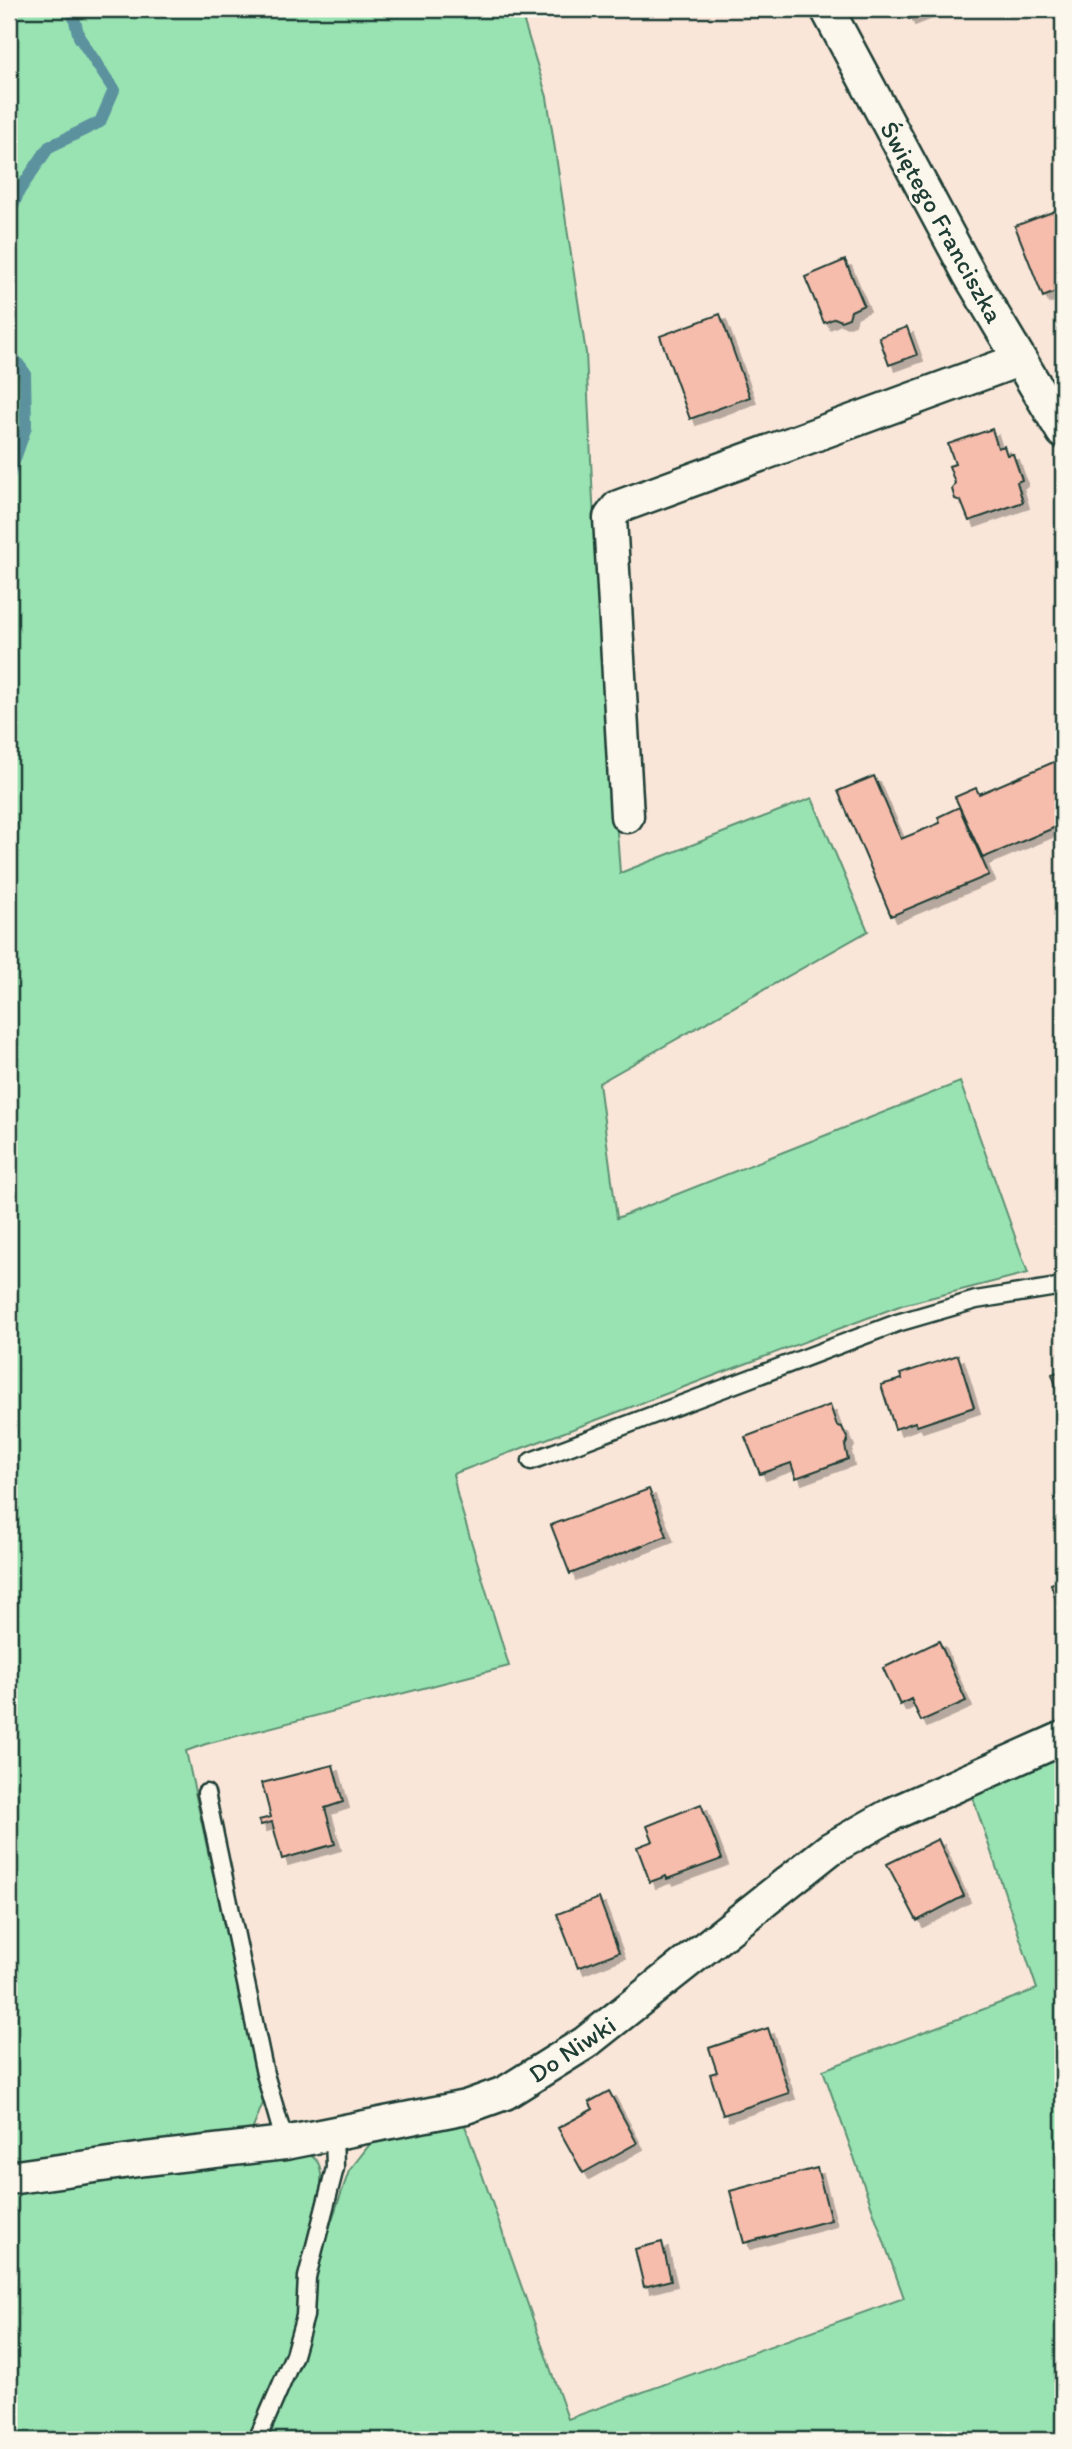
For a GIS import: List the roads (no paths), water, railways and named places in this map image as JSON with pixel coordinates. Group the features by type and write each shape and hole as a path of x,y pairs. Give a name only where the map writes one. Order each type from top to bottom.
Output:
{"street":[{"name":"Świętego Franciszka","path":"827,9 969,274 1063,432"},
{"path":"627,816 610,518 618,507 1019,360"},
{"name":"Do Niwki","path":"9,2178 285,2143 466,2107 505,2093 585,2043 830,1849 892,1814 1063,1738"}],"lane":[{"path":"531,1461 897,1323 976,1300 1063,1286"},
{"path":"206,1793 265,2074 285,2143"},
{"path":"257,2440 294,2355 304,2316 307,2277 335,2168 334,2132"}],"waterway":[{"path":"9,217 19,191 49,147 100,122 114,90 79,37 72,9"},
{"path":"9,352 25,373 26,427 9,476"}]}
